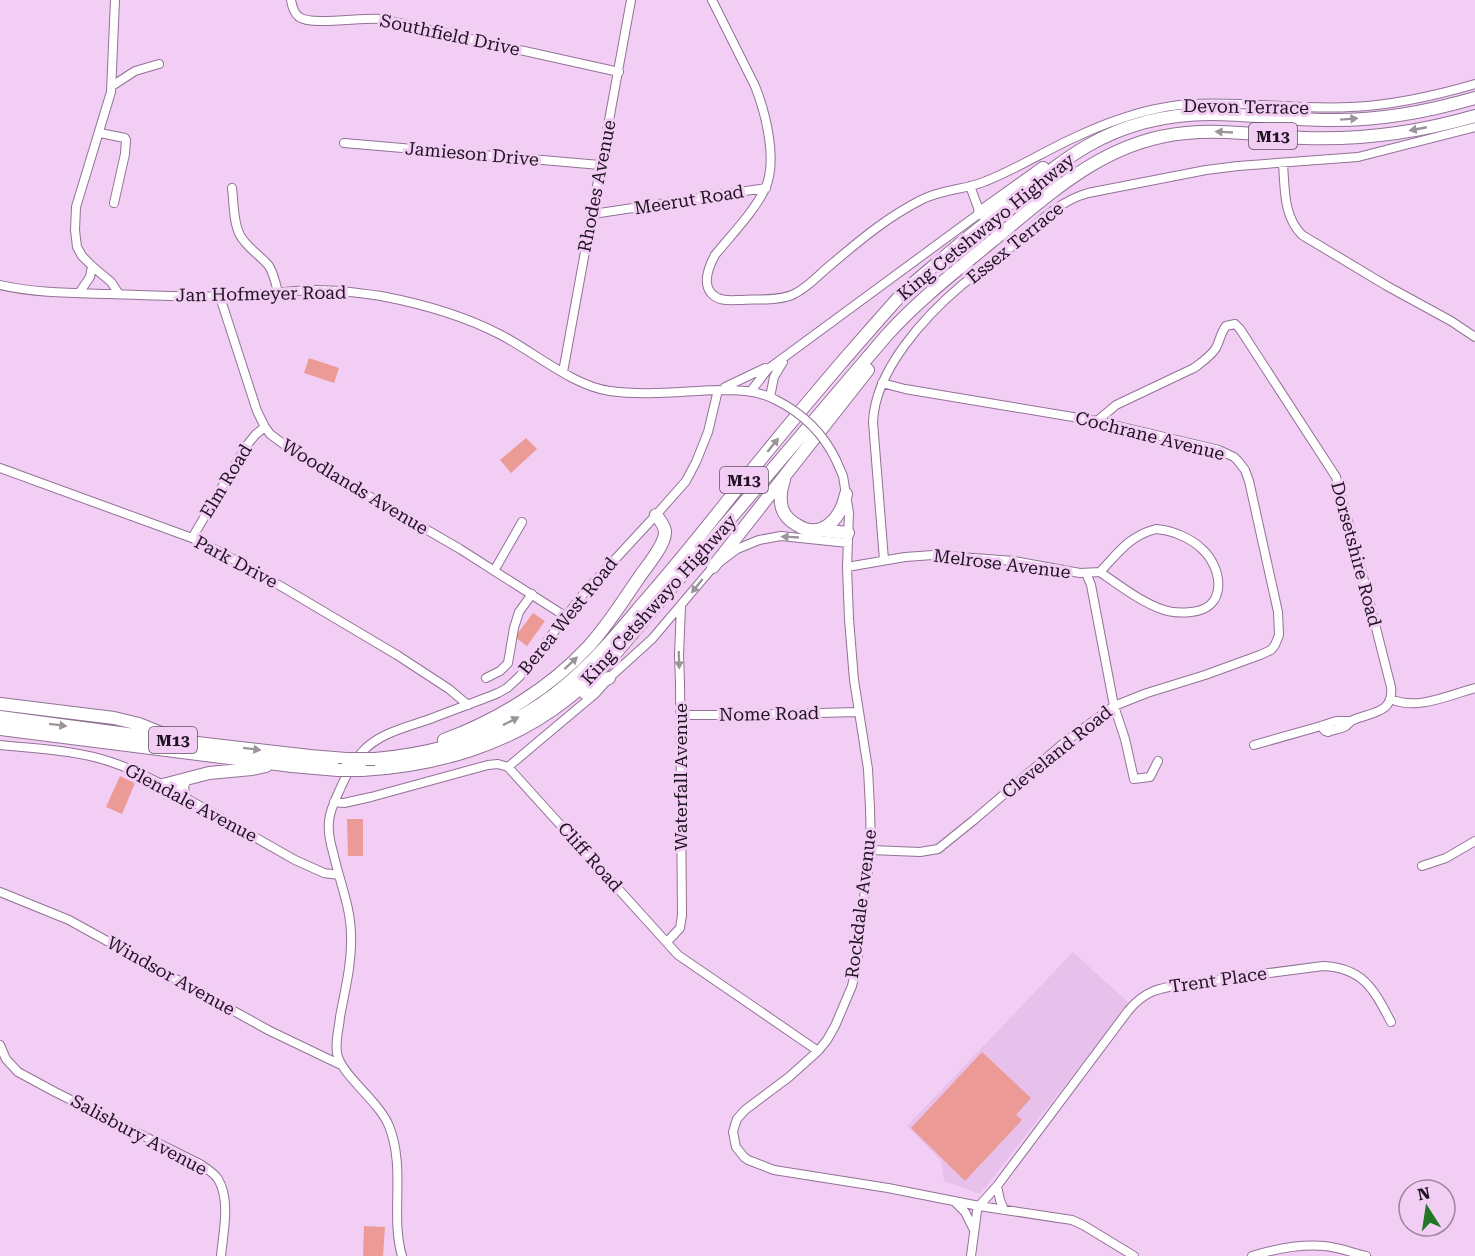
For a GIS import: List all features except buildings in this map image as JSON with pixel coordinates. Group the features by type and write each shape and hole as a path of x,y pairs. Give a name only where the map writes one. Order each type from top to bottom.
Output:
{"highway":[{"name":"King Cetshwayo Highway","path":"0,717 180,741 345,759 392,758 439,749 491,731 526,714 569,683 588,666 629,620 817,391 903,293 983,225 1086,147 1145,122 1168,117 1209,114 1314,120 1357,119 1411,113 1475,98"},
{"name":"King Cetshwayo Highway","path":"0,729 338,770 407,766 463,753 491,743 517,731 566,700 591,678 639,627 908,313 1064,182 1094,162 1131,145 1168,135 1214,131 1305,138 1359,136 1412,131 1475,116"},
{"path":"980,213 1057,158 1086,141 1121,127 1145,122"},
{"path":"713,567 928,295"},
{"path":"784,476 780,495 782,508 788,519 807,529 848,538"},
{"path":"818,530 830,524 838,516 846,494"},
{"path":"392,758 461,734 487,722 535,693 574,661 603,628 662,544 665,531 656,515"},
{"path":"463,753 486,748 523,733 550,718 598,683 609,678"},
{"path":"0,704 114,718 139,724 180,741"},
{"path":"163,786 209,773 276,764"},
{"path":"183,797 182,784 186,779"}],"street":[{"path":"115,0 112,86 75,215 75,230 77,247 82,256 111,282 119,294"},
{"name":"Southfield Drive","path":"291,0 298,16 306,21 381,19 619,72"},
{"name":"Rhodes Avenue","path":"563,372 631,0"},
{"name":"Meerut Road","path":"592,214 766,188 771,161 764,108 712,0"},
{"path":"112,86 135,71 159,64"},
{"name":"Devon Terrace","path":"766,188 715,255 708,270 707,284 711,293 719,299 787,297 798,292 882,224 922,199 947,190 987,181 1079,135 1138,113 1164,107 1226,103 1307,108 1351,107 1400,102 1475,84"},
{"name":"Essex Terrace","path":"885,560 873,422 875,403 882,383 904,346 944,302 1059,206 1088,193 1206,170 1358,158 1475,127"},
{"path":"100,133 126,139 127,144 114,203"},
{"name":"Jamieson Drive","path":"344,143 600,165"},
{"path":"1283,164 1286,206 1289,218 1296,230 1312,242 1475,337"},
{"path":"751,391 764,373 980,213 970,186"},
{"path":"232,188 239,233 270,269 278,293"},
{"path":"79,293 90,277 92,266"},
{"name":"Jan Hofmeyer Road","path":"0,285 79,293 220,297 316,290 369,295 423,305 501,334 585,384 609,391 638,393 718,390"},
{"name":"Woodlands Avenue","path":"220,297 257,411 270,434 298,455 494,571 565,616"},
{"name":"Dorsetshire Road","path":"1097,421 1116,405 1203,362 1215,349 1223,329 1230,324 1235,324 1240,328 1335,477 1391,687 1391,699"},
{"path":"718,390 786,356"},
{"path":"773,398 774,377 786,356"},
{"name":"Cochrane Avenue","path":"882,383 905,389 1097,421 1218,450 1234,457 1245,470 1253,493 1278,612 1279,635"},
{"name":"Rockdale Avenue","path":"718,390 751,391 773,398 796,411 825,440 843,476 849,513 847,567 849,619 858,712 869,783 871,850 857,963 852,986 835,1026 818,1051 737,1119 734,1132 736,1147 753,1163 774,1170 1072,1220 1134,1256"},
{"name":"Berea West Road","path":"339,1064 336,1051 337,1037 349,968 351,936 350,918 328,826 334,802 351,765 368,746 385,735 498,693 526,670 584,593 681,487 692,470 708,432 718,390"},
{"name":"Elm Road","path":"192,538 247,445 256,434 265,428"},
{"name":"Park Drive","path":"0,468 192,538 249,567 355,630 412,665 468,705"},
{"path":"494,571 522,522"},
{"path":"1165,530 1199,546 1211,559 1215,568 1218,594 1206,609 1182,613 1167,611 1155,607 1100,572 1127,543 1139,534 1165,530"},
{"path":"334,802 344,803 365,799 488,765 498,764 508,767 587,702 609,678 647,644 713,567 737,549 767,538 781,536 848,538"},
{"name":"Melrose Avenue","path":"847,567 920,555 950,555 1014,561 1086,573 1100,572"},
{"name":"Melrose Avenue","path":"1086,573 1114,706 1125,739 1134,779 1150,777 1158,760"},
{"path":"486,678 506,665 519,612 532,594"},
{"name":"Waterfall Avenue","path":"667,942 678,930 681,921 679,655 681,606"},
{"name":"Cleveland Road","path":"871,850 920,852 938,849 1066,741 1114,706 1266,653 1275,645 1279,635"},
{"path":"1254,745 1321,726 1328,732 1378,711 1387,706 1391,699 1413,704 1475,688"},
{"path":"451,711 454,693"},
{"name":"Nome Road","path":"680,715 858,712"},
{"name":"Glendale Avenue","path":"0,745 94,758 122,766 163,786 294,860 324,873 339,875"},
{"name":"Cliff Road","path":"508,767 678,956 818,1051"},
{"path":"1422,866 1446,858 1475,841"},
{"name":"Windsor Avenue","path":"0,892 69,920 270,1031 339,1064"},
{"name":"Trent Place","path":"979,1206 997,1186 1128,1011 1147,994 1164,987 1335,966 1351,971 1364,980 1391,1022"},
{"name":"Salisbury Avenue","path":"0,1045 6,1059 18,1072 200,1164 217,1178 224,1197 220,1256"},
{"path":"339,1064 374,1102 389,1126 398,1176 398,1245 402,1256"},
{"path":"997,1186 999,1200 1004,1210"},
{"path":"954,1201 965,1212 974,1231"},
{"path":"971,1256 979,1206"},
{"path":"1252,1256 1279,1249 1311,1246 1326,1246 1366,1256"}],"shaded area":[{"path":"309,358 339,368 334,383 304,373"},
{"path":"526,438 537,449 511,473 500,460"},
{"path":"533,613 545,621 527,646 515,637"},
{"path":"120,776 135,783 122,814 106,807"},
{"path":"347,819 363,819 363,856 348,856"},
{"path":"1073,952 1129,1003 980,1194 944,1181 941,1161 907,1126"},
{"path":"982,1052 1031,1098 1016,1115 1022,1120 965,1181 911,1128"},
{"path":"364,1226 385,1227 383,1256 363,1256"}]}
